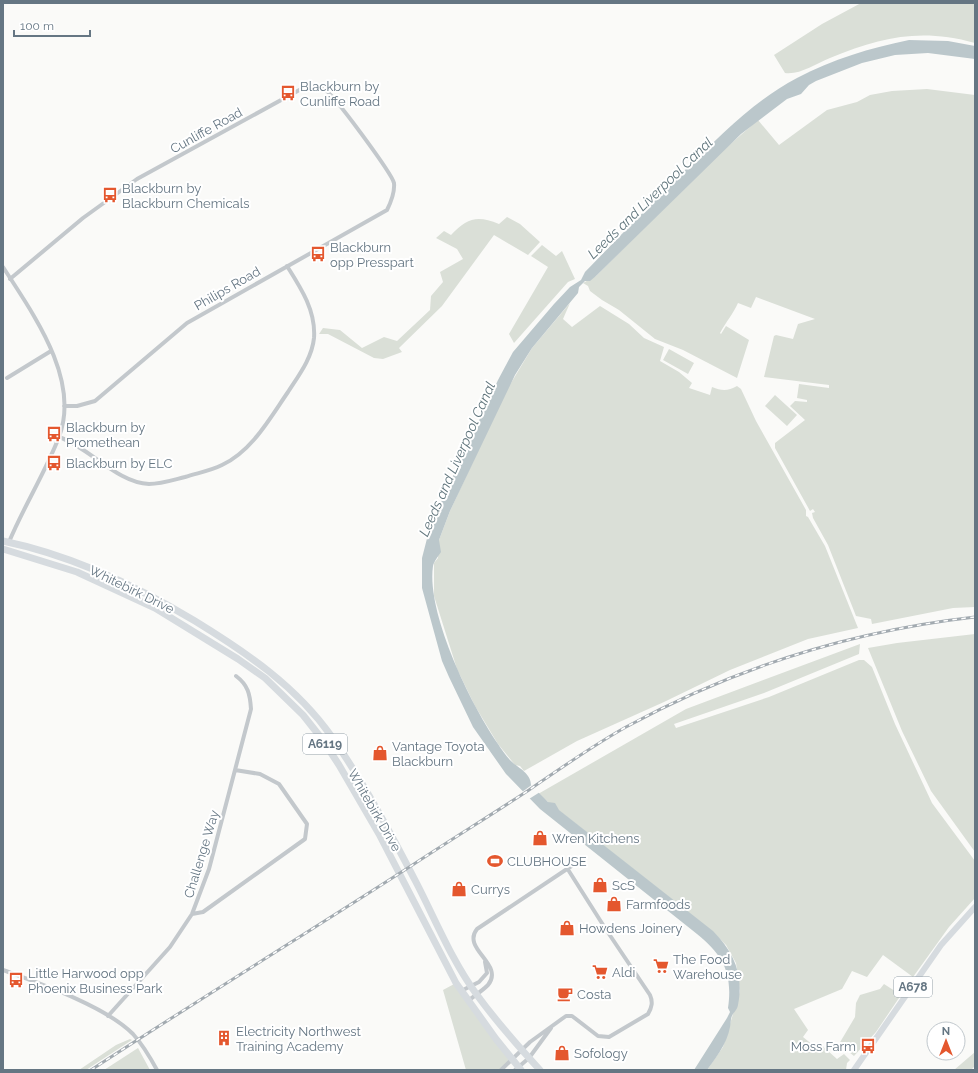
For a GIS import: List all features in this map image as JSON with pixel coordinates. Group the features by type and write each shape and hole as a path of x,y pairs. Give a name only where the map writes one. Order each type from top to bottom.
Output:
{"highway":[{"name":"Whitebirk Drive","path":"6,541 59,556 98,571 162,602 244,651 295,694 313,712 333,738 369,797 416,882 445,940 476,994 522,1051 540,1070"},
{"name":"Whitebirk Drive","path":"3,550 77,572 128,594 208,640 265,678 303,715 339,765 379,834 443,960 461,992 518,1069"}],"main road":[{"name":"A678","path":"854,1070 942,945 975,907"}],"street":[{"name":"Cunliffe Road","path":"10,278 83,218 137,179 309,87 326,89 358,130 390,175 394,184"},
{"name":"Philips Road","path":"64,406 88,404 101,398 187,323 387,210 393,195 394,184"},
{"path":"59,436 70,440 125,477 142,483 161,483 203,472 232,460 262,430 303,370 312,347 314,326 311,310 301,288 287,266"},
{"path":"3,267 45,335 63,380 64,406 64,420 44,471 6,541"},
{"path":"7,378 51,351"},
{"name":"Challenge Way","path":"108,1016 170,947 192,914 209,869 251,709 250,694 246,683 236,676"},
{"path":"192,914 203,912 305,839 307,824 279,784 260,774 235,770"},
{"path":"468,1001 488,984 492,978 492,970 474,942 474,932 477,928 582,859"},
{"name":"Whitebirk Drive","path":"501,1070 552,1026 569,1015 598,1036 609,1038 648,1014 652,1000 567,868"},
{"path":"461,992 479,982 487,973 485,959"},
{"path":"3,970 83,1003 108,1016 130,1032 146,1051 157,1070"},
{"name":"Whitebirk Drive","path":"518,1069 529,1058 552,1026"}],"shaded area":[{"path":"861,3 975,3 975,43 955,38 936,36 901,37 884,40 849,51 802,71 785,73 774,55 822,24"},
{"path":"909,40 948,41 975,46 975,59 928,53 895,55 862,63 809,85 801,94 787,99 741,134 596,276 590,281 585,281 579,287 578,293 532,348 515,375 450,511 439,540 441,552 433,566 433,586 436,608 443,633 475,706 506,755 527,774 531,785 548,802 555,803 559,810 713,931 727,947 732,956 738,974 740,994 737,1007 732,1017 729,1033 716,1058 707,1070 694,1070 730,1012 728,1008 729,985 720,957 697,934 540,809 506,774 473,727 442,661 422,588 422,558 431,523 498,380 513,352 554,304 570,287 581,280 585,272 700,156 753,107 797,78 824,65 866,51"},
{"path":"927,89 975,95 975,607 953,608 872,624 871,619 856,616 828,545 813,518 812,513 815,512 813,509 810,511 775,448 775,443 805,420 790,406 795,401 807,402 807,400 797,398 799,384 829,388 829,385 764,377 774,336 776,335 793,339 798,324 815,319 756,297 751,308 738,303 720,333 721,334 726,326 749,340 737,378 683,350 655,339 619,310 590,291 588,286 583,283 596,276 720,153 758,120 779,145 827,110 857,102 870,95 892,91"},
{"path":"507,217 520,224 540,242 528,255 494,235 442,306 399,348 402,352 383,359 374,358 328,334 319,334 323,328 340,330 362,348 384,337 397,341 430,310 431,296 443,282 440,272 463,259 457,249 436,238 444,231 451,235 462,225 473,220 478,219 491,221 499,224"},
{"path":"542,245 556,256 562,251 575,279 568,282 514,343 509,334 548,267 531,256"},
{"path":"570,303 563,319 572,327 600,306 629,324 644,338 664,347 660,361 679,372 692,383 689,388 710,395 712,387 725,390 737,386 741,389 756,421 806,510 806,516 825,546 858,628 808,639 730,670 664,702 577,741 524,771 520,766 515,765 498,744 475,706 457,669 434,596 434,563 438,558 439,540 450,511 505,393 532,348"},
{"path":"669,349 694,363 688,374 663,360"},
{"path":"775,395 797,415 787,426 765,406"},
{"path":"975,634 975,852 931,791 902,731 868,648"},
{"path":"860,644 859,654 764,693 674,724 676,728 769,697 859,660 864,660 872,667 895,724 932,803 975,861 975,898 949,927 913,977 883,955 867,977 852,971 842,989 794,1009 808,1030 803,1037 814,1046 818,1042 837,1059 844,1054 850,1060 847,1063 846,1070 707,1070 723,1047 740,991 736,963 726,945 712,931 538,794 686,709"},
{"path":"456,983 512,1059 501,1070 466,1070 443,990"},
{"path":"884,984 901,995 876,1032 854,1056 839,1044 855,1017 856,1003 860,995 880,989"},
{"path":"130,1039 132,1040 86,1070 79,1070 116,1045"},
{"path":"138,1048 150,1070 104,1070"},
{"path":"975,1052 975,1066 971,1070 954,1070 966,1061"}],"pier":[{"path":"533,784 540,792 529,799 522,792"}],"railway":[{"path":"91,1070 374,890 500,809 577,757 626,727 709,687 751,670 795,655 839,642 884,632 929,623 975,617"}],"place":[{"name":"Blackburn by Cunliffe Road","path":"288,93"},
{"name":"Blackburn by Blackburn Chemicals","path":"110,195"},
{"name":"Blackburn opp Presspart","path":"318,254"},
{"name":"Blackburn by Promethean","path":"54,434"},
{"name":"Blackburn by ELC","path":"54,463"},
{"name":"Vantage Toyota Blackburn","path":"380,753"},
{"name":"Wren Kitchens","path":"540,838"},
{"name":"CLUBHOUSE","path":"495,861"},
{"name":"ScS","path":"600,885"},
{"name":"Currys","path":"459,889"},
{"name":"Farmfoods","path":"614,904"},
{"name":"Howdens Joinery","path":"567,928"},
{"name":"The Food Warehouse","path":"661,966"},
{"name":"Aldi","path":"600,972"},
{"name":"Little Harwood opp Phoenix Business Park","path":"16,980"},
{"name":"Costa","path":"565,994"},
{"name":"Electricity Northwest Training Academy","path":"224,1038"},
{"name":"Moss Farm","path":"868,1046"},
{"name":"Sofology","path":"562,1053"}],"water label":[{"name":"Leeds and Liverpool Canal","path":"650,198"},
{"name":"Leeds and Liverpool Canal","path":"457,459"}]}
